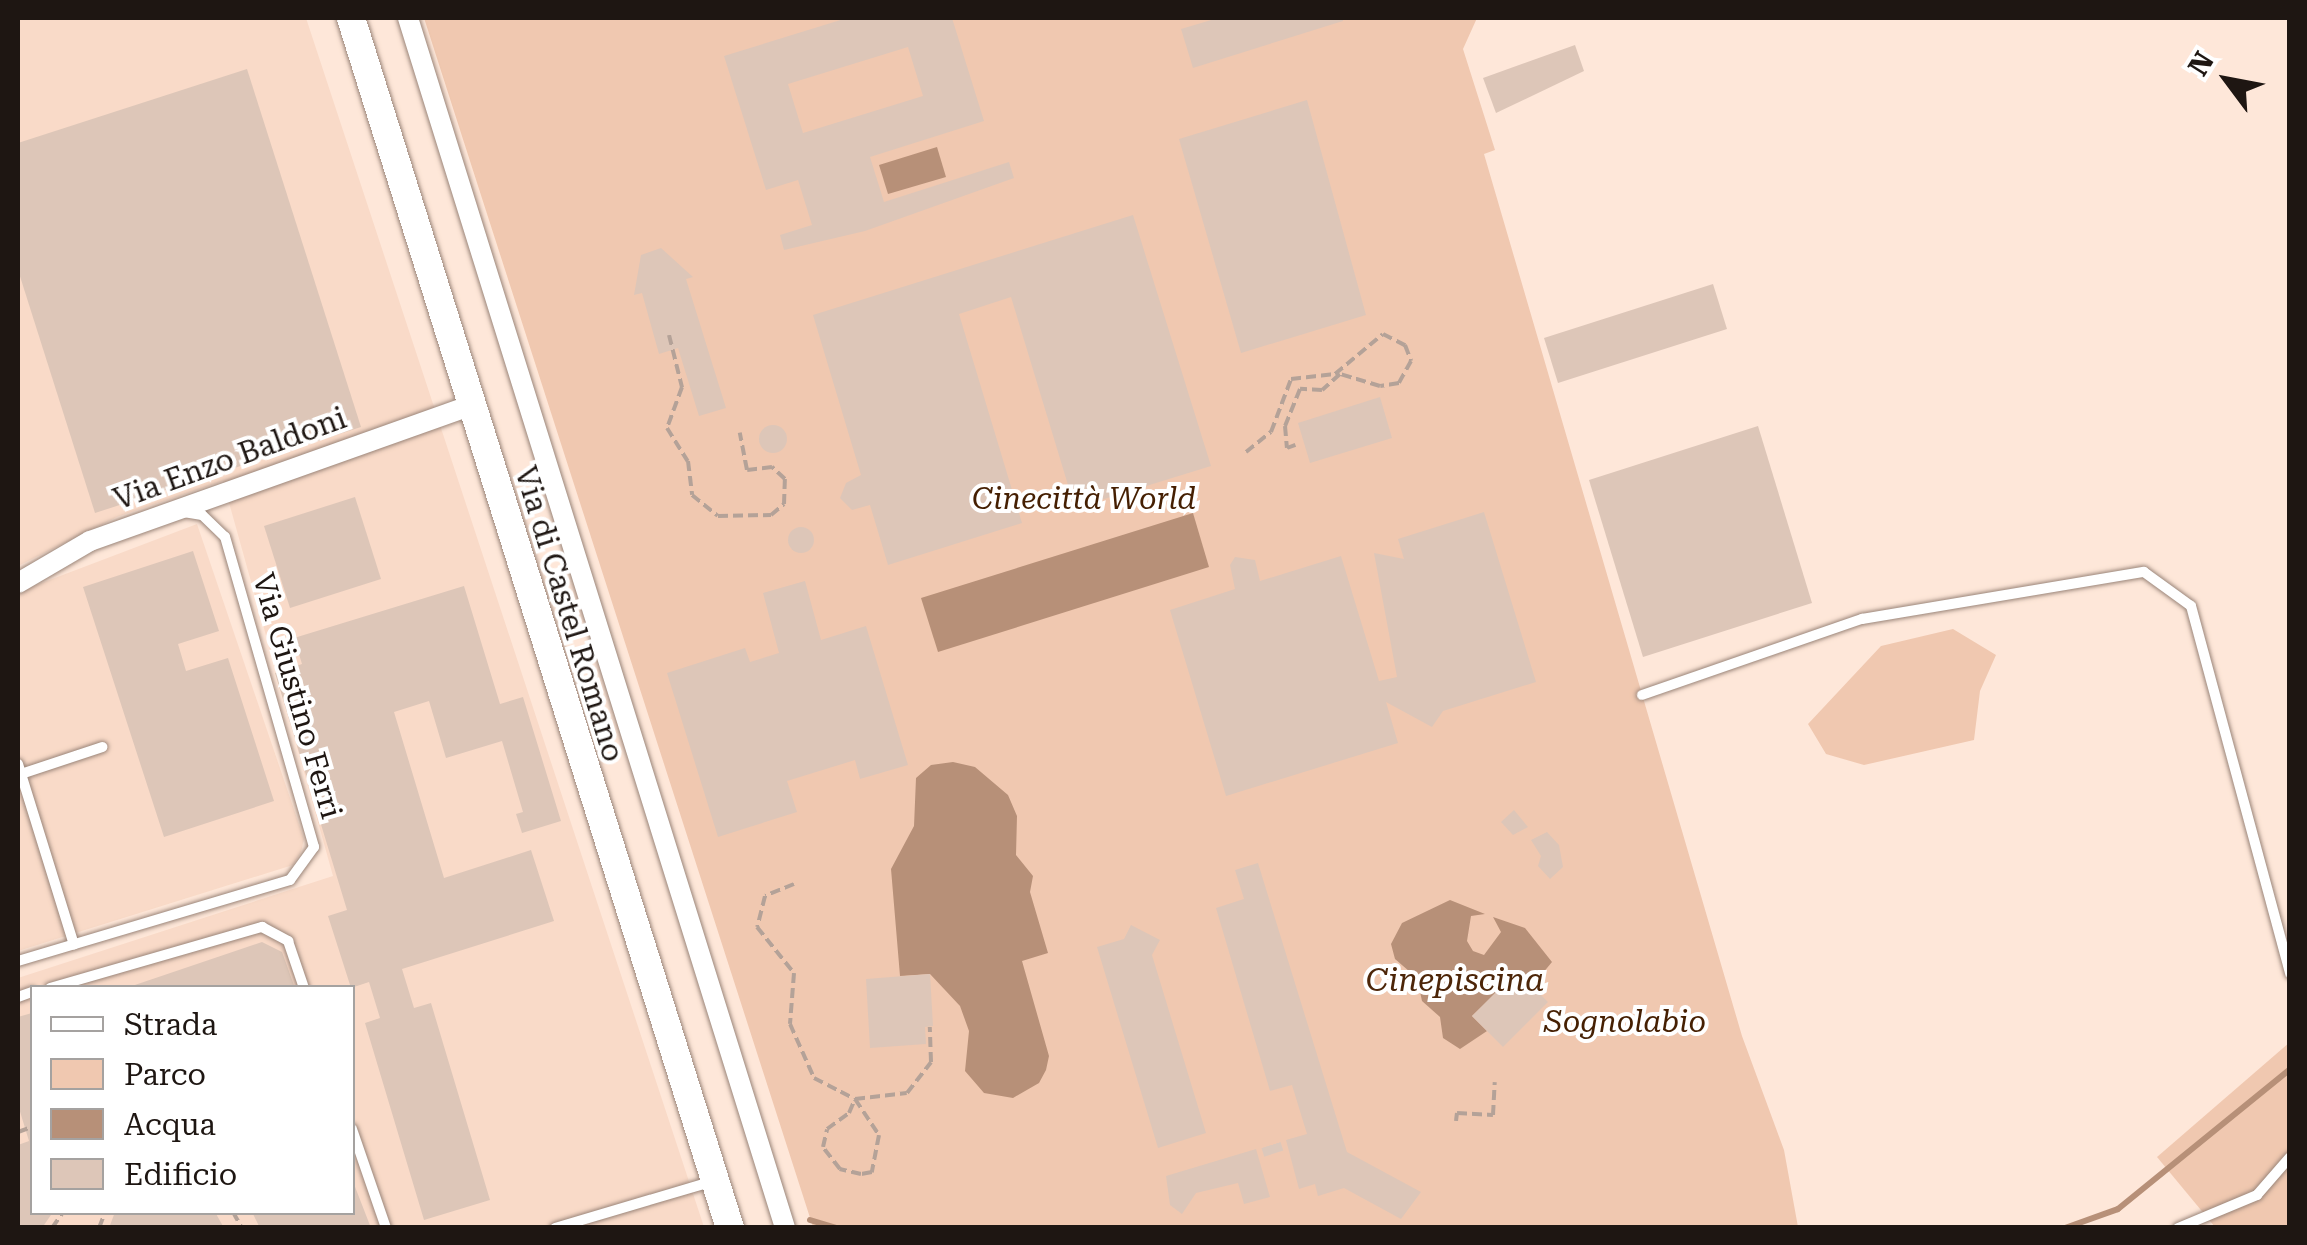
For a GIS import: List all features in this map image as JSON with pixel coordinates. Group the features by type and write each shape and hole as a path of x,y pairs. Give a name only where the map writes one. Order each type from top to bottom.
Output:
{"street":[{"name":"Via di Castel Romano","path":"351,18 730,1228"},
{"path":"408,18 786,1228"},
{"name":"Via Enzo Baldoni","path":"18,583 90,541 470,406"}],"lane":[{"name":"Via Giustino Ferri","path":"18,962 290,880 314,847 224,537 202,516 172,510"},
{"path":"1642,695 1862,619 2144,572 2191,606 2290,974"},
{"path":"74,945 19,771 102,747"},
{"path":"60,985 262,927 288,941 303,985"},
{"path":"355,1139 386,1228"},
{"path":"2178,1228 2257,1195 2290,1157"},
{"path":"555,1228 714,1180"}],"path":[{"path":"1246,452 1270,432 1291,380 1335,374 1383,334 1406,345 1411,361 1399,383 1380,386 1340,374 1322,390 1300,389 1285,426 1287,448 1295,445"},
{"path":"669,335 682,387 667,428 688,461 692,495 718,516 778,511 788,488 772,467 747,470 740,433"},
{"path":"794,884 765,896 758,927 794,973 790,1024 814,1078 855,1098 895,1097 918,1085 930,1062 930,1026"},
{"path":"1456,1121 1457,1113 1493,1115 1495,1082"},
{"path":"855,1098 879,1135 872,1172 861,1174 840,1170 823,1147 827,1129 850,1113 855,1098"}],"shaded area":[{"path":"18,18 306,18 704,1227 18,1227 18,978 333,876 223,481 117,517 18,566"},
{"path":"197,524 304,839 301,852 293,865 18,951 18,592"}],"green space":[{"name":"Cinecittà World","path":"424,18 1477,18 1463,49 1495,150 1484,154 1742,1036 1784,1150 1798,1227 813,1227"},
{"path":"1953,629 1996,655 1980,691 1974,740 1864,765 1826,754 1808,724 1881,646"},
{"path":"2289,1043 2289,1227 2215,1227 2157,1157"}],"water":[{"path":"937,147 946,177 888,194 879,165"},
{"path":"1193,513 1209,567 938,652 921,598"},
{"path":"953,762 975,767 1008,795 1017,816 1016,855 1033,876 1030,892 1048,953 1022,961 1049,1056 1046,1070 1039,1083 1013,1098 984,1093 965,1071 969,1031 960,1006 930,974 900,976 891,869 914,826 916,778 931,765"},
{"name":"Cinepiscina","path":"1450,900 1485,914 1471,916 1467,941 1473,951 1484,955 1501,932 1493,917 1525,928 1552,962 1532,986 1518,972 1472,1016 1487,1031 1460,1049 1443,1038 1440,1017 1422,1001 1417,978 1395,959 1391,944 1402,923"}],"building":[{"path":"847,18 952,18 984,121 870,157 884,202 1009,162 1014,178 865,231 784,250 780,235 812,225 798,180 766,190 724,56","holes":["908,47 923,96 803,133 788,84"]},
{"path":"1218,18 1343,21 1193,68 1181,29"},
{"path":"1575,45 1584,71 1496,113 1483,78"},
{"path":"247,69 361,427 95,513 18,270 18,143"},
{"path":"1307,100 1366,315 1241,353 1179,139"},
{"path":"1133,215 1211,466 1075,508 1011,297 959,314 1022,523 888,565 870,505 852,510 840,498 846,483 861,475 813,315"},
{"path":"661,248 693,277 686,279 726,408 699,416 678,348 659,354 642,293 634,295 641,255"},
{"path":"1713,284 1727,329 1558,383 1544,338"},
{"path":"1380,397 1392,438 1310,463 1298,423"},
{"path":"773,425 783,429 787,439 783,449 773,453 763,449 759,439 763,429"},
{"path":"1758,426 1812,603 1643,657 1589,480"},
{"path":"355,497 381,579 290,608 264,526"},
{"path":"1484,512 1536,682 1443,711 1432,727 1386,702 1398,743 1226,796 1170,610 1235,589 1230,565 1235,557 1255,560 1260,581 1341,556 1379,681 1397,677 1374,553 1404,559 1398,539"},
{"path":"801,527 810,531 814,540 810,549 801,553 792,549 788,540 792,531"},
{"path":"193,551 219,631 178,644 186,671 228,658 274,801 164,837 83,587"},
{"path":"805,581 821,640 866,626 908,765 860,779 855,760 787,781 797,812 718,837 667,673 745,648 750,662 779,653 763,593"},
{"path":"464,586 500,704 523,697 561,821 522,833 516,814 523,812 502,741 446,758 429,701 394,712 444,878 531,850 554,921 402,969 414,1008 431,1003 490,1200 424,1220 365,1023 380,1018 369,982 350,985 328,916 347,910 275,673 302,664 294,638"},
{"path":"1514,810 1528,827 1513,835 1501,822"},
{"path":"1547,832 1559,845 1563,867 1550,879 1538,866 1541,856 1531,840"},
{"path":"1258,863 1347,1152 1421,1192 1401,1219 1344,1188 1318,1196 1315,1184 1299,1189 1286,1140 1307,1134 1292,1085 1270,1091 1216,908 1244,899 1235,870"},
{"path":"1131,925 1160,940 1152,955 1206,1133 1158,1148 1097,947 1124,939"},
{"path":"262,942 282,952 294,985 135,985"},
{"path":"1517,971 1548,1002 1503,1047 1472,1016"},
{"path":"930,974 933,1026 925,1027 926,1044 870,1048 866,979"},
{"path":"30,1014 30,1215 51,1215 42,1228 18,1228 18,1145 29,1141 18,1105 18,1017"},
{"path":"1256,1149 1270,1197 1244,1204 1238,1183 1196,1193 1182,1214 1170,1205 1166,1176"},
{"path":"355,1187 371,1228 260,1228 254,1215 355,1215"},
{"path":"114,1215 217,1215 224,1228 109,1228"}],"waterway":[{"path":"2065,1228 2118,1209 2290,1069"},
{"path":"810,1220 836,1228"}],"tunnel":[{"path":"1271,1145 1274,1154"}],"park label":[{"name":"Sognolabio","path":"1625,1022"}]}
